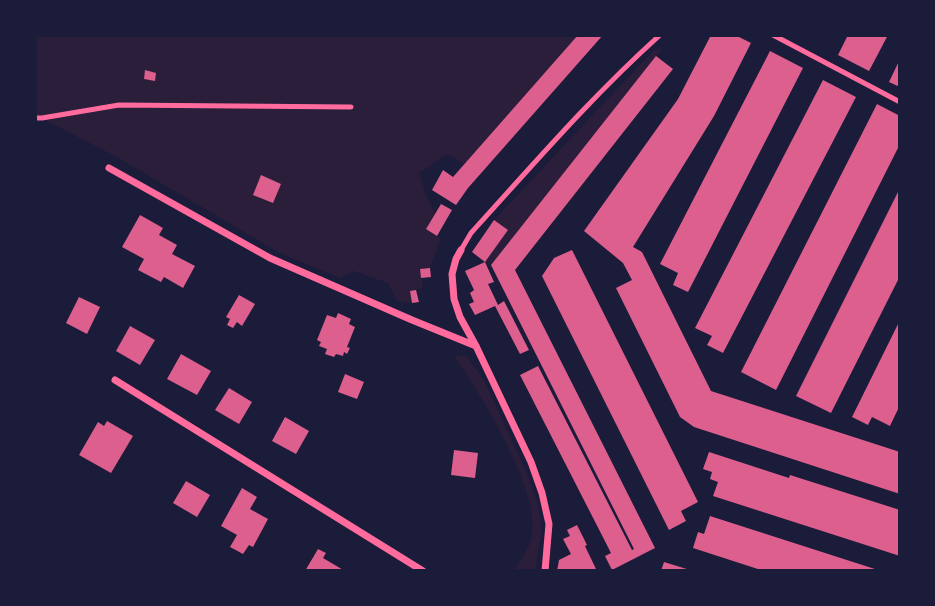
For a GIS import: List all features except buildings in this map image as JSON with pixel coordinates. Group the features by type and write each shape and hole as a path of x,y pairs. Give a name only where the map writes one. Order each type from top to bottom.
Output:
{"street":[{"path":"109,168 270,258 476,346"},
{"path":"461,250 452,274 452,289 460,317 531,462 542,493 549,524 545,571"},
{"path":"115,380 423,571"}],"lane":[{"path":"461,250 471,233 559,136 630,62 660,35"},
{"path":"773,35 900,102"},
{"path":"35,118 119,105 351,107"}],"shaded area":[{"path":"35,35 578,35 464,164 447,154 419,173 435,213 426,229 441,238 430,268 420,269 423,288 410,291 412,303 397,301 388,283 353,271 340,278 280,253 115,156 35,115"},
{"path":"662,49 491,265 485,262 508,230 494,220 653,51"},
{"path":"466,355 485,382 527,473 538,504 542,531 535,571 514,571 530,543 533,524 529,500 520,474 494,420 454,356"}]}
